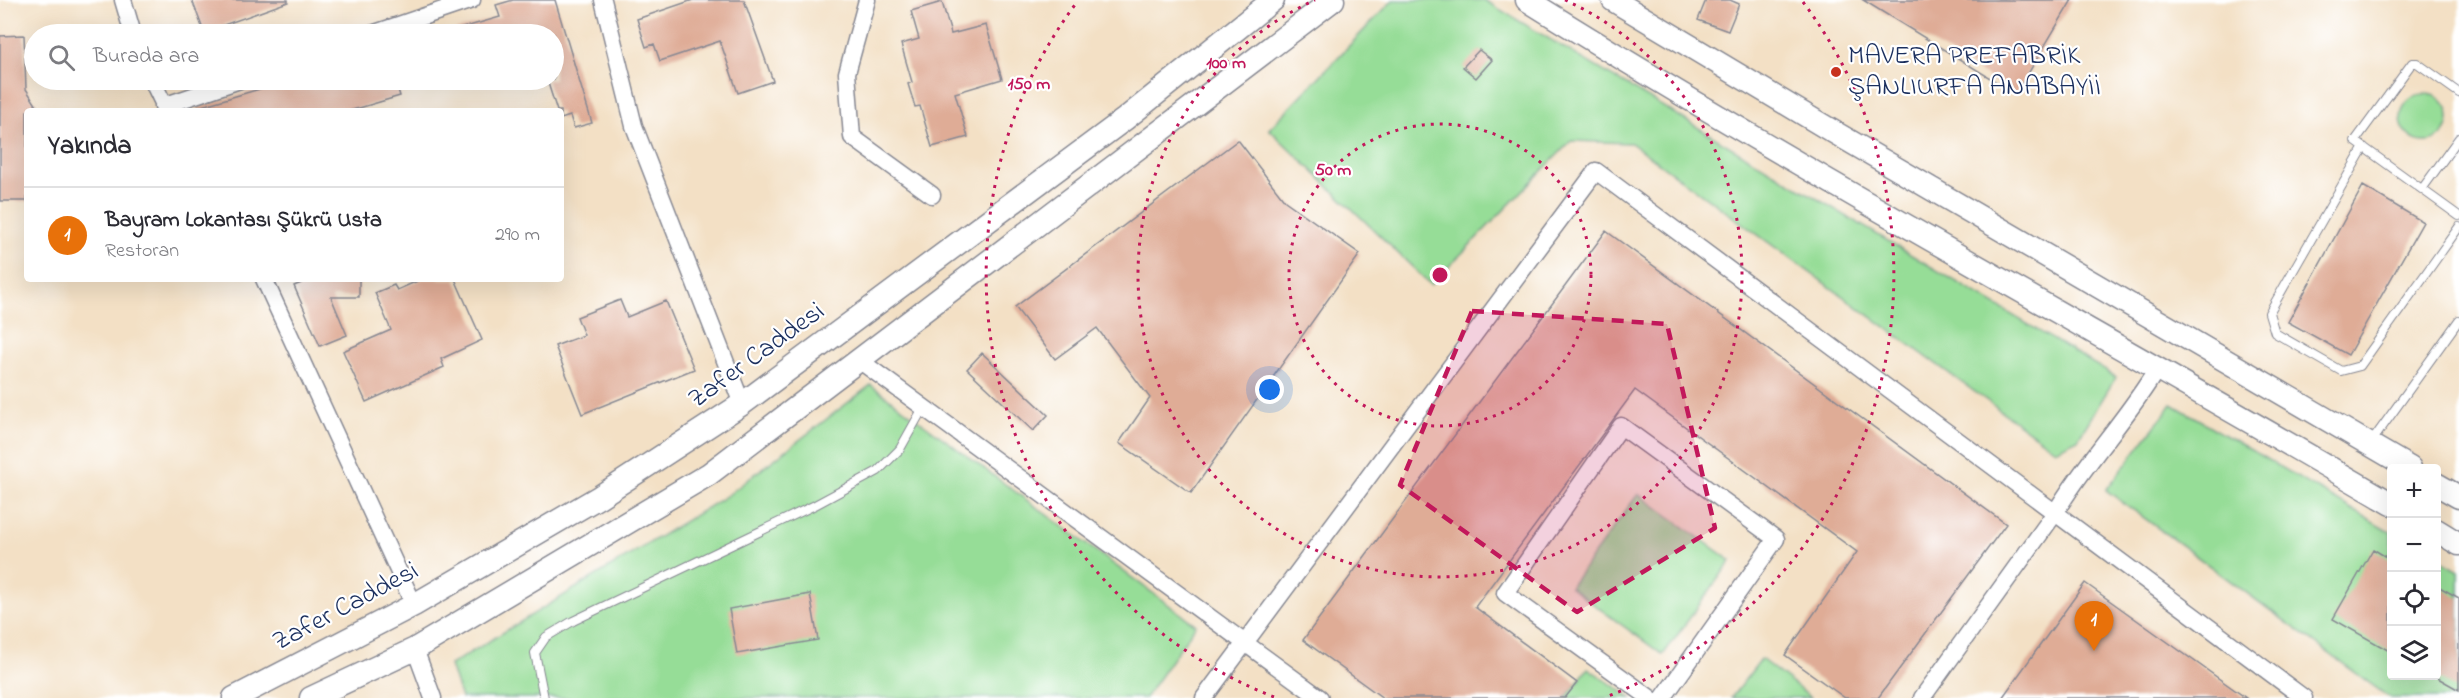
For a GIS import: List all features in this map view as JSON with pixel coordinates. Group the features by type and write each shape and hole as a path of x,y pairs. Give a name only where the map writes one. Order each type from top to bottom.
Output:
{"main road":[{"name":"Zafer Caddesi","path":"234,698 414,605 599,497 742,404 1125,119 1273,0"},
{"path":"310,698 415,648 709,474 1333,0"},
{"path":"1527,0 1607,50 1859,198 2387,502"},
{"path":"1613,0 1827,129 2403,464"},
{"path":"2441,487 2459,497"},
{"path":"2441,533 2459,544"}],"street":[{"path":"123,0 130,24"},
{"path":"401,24 472,0"},
{"path":"603,0 634,126 742,404"},
{"path":"867,0 847,73 852,137 932,195"},
{"path":"157,90 165,108 213,90"},
{"path":"1204,698 1596,171 2304,698"},
{"path":"265,282 414,605"},
{"path":"859,360 1320,698"},
{"path":"1922,698 2055,513 2070,488 2137,402 2157,369"},
{"path":"1650,698 1505,593 1621,426 1776,539 1663,698"},
{"path":"415,648 433,698"}],"lane":[{"path":"2459,93 2417,63 2412,63 2355,141 2459,216"},
{"path":"2422,189 2459,138"},
{"path":"2364,147 2269,313 2274,333 2341,371 2360,366 2459,227"},
{"path":"2370,445 2459,320"},
{"path":"544,698 535,652 546,638 573,621 815,505 878,471 900,449 923,408"}],"highlighted area":[{"path":"1472,311 1667,324 1715,528 1577,612 1400,485"}],"green space":[{"path":"1393,0 1484,0 2116,377 2078,439 2055,450 1631,143 1571,141 1431,285 1269,129"},
{"path":"2420,94 2430,94 2442,101 2449,113 2449,123 2442,135 2430,142 2420,142 2405,131 2401,123 2401,113 2412,98"},
{"path":"871,385 1196,625 1145,698 461,698 450,665 728,495"},
{"path":"2172,404 2387,530 2387,680 2441,680 2441,560 2459,571 2459,698 2390,698 2106,490"},
{"path":"1638,494 1731,561 1663,655 1570,587"},
{"path":"1761,659 1811,698 1731,698"},
{"path":"1588,668 1631,698 1566,698"}],"building":[{"path":"192,0 288,0 288,2 226,24 201,24"},
{"path":"513,0 555,0 562,24 476,24 500,17 496,5"},
{"path":"693,0 744,0 773,81 738,93 720,41 660,61 654,44 646,47 637,19"},
{"path":"1706,0 1730,0 1739,4 1728,31 1698,20"},
{"path":"1863,0 2072,0 2016,94"},
{"path":"942,2 951,34 986,25 1002,79 955,93 968,137 932,147 920,106 915,107 908,84 912,82 901,44 919,39 911,11"},
{"path":"564,30 592,123 574,128 570,116 564,118 564,108 556,108 550,90 564,90"},
{"path":"24,35 24,90 27,90 38,108 24,108 24,201 0,201 0,36"},
{"path":"1479,50 1492,60 1476,78 1463,67"},
{"path":"256,90 398,90 400,96 359,108 198,107"},
{"path":"1238,140 1285,201 1360,254 1191,493 1119,443 1150,398 1097,328 1055,359 1015,307"},
{"path":"2363,186 2423,222 2348,355 2288,322"},
{"path":"1606,231 2006,524 1878,698 1845,698 1785,655 1857,552 1635,390 1475,607 1577,683 1565,698 1383,698 1303,640"},
{"path":"304,282 359,282 359,297 331,297 347,335 320,346 294,286"},
{"path":"415,282 456,282 482,340 441,359 444,367 366,402 343,351 391,330 375,293 394,285 397,290"},
{"path":"620,300 627,317 666,301 694,369 582,414 555,346 584,335 577,317"},
{"path":"982,353 1048,415 1033,431 967,369"},
{"path":"2373,549 2387,558 2387,650 2333,619"},
{"path":"2085,583 2246,698 2002,698"},
{"path":"2441,588 2459,598 2459,690 2441,680"},
{"path":"810,594 818,640 737,654 729,609"}],"place":[{"name":"MAVERA PREFABRİK ŞANLIURFA ANABAYİİ","path":"1836,72"},
{"name":"Bayram Lokantası Şükrü Usta","path":"2094,651"}]}
